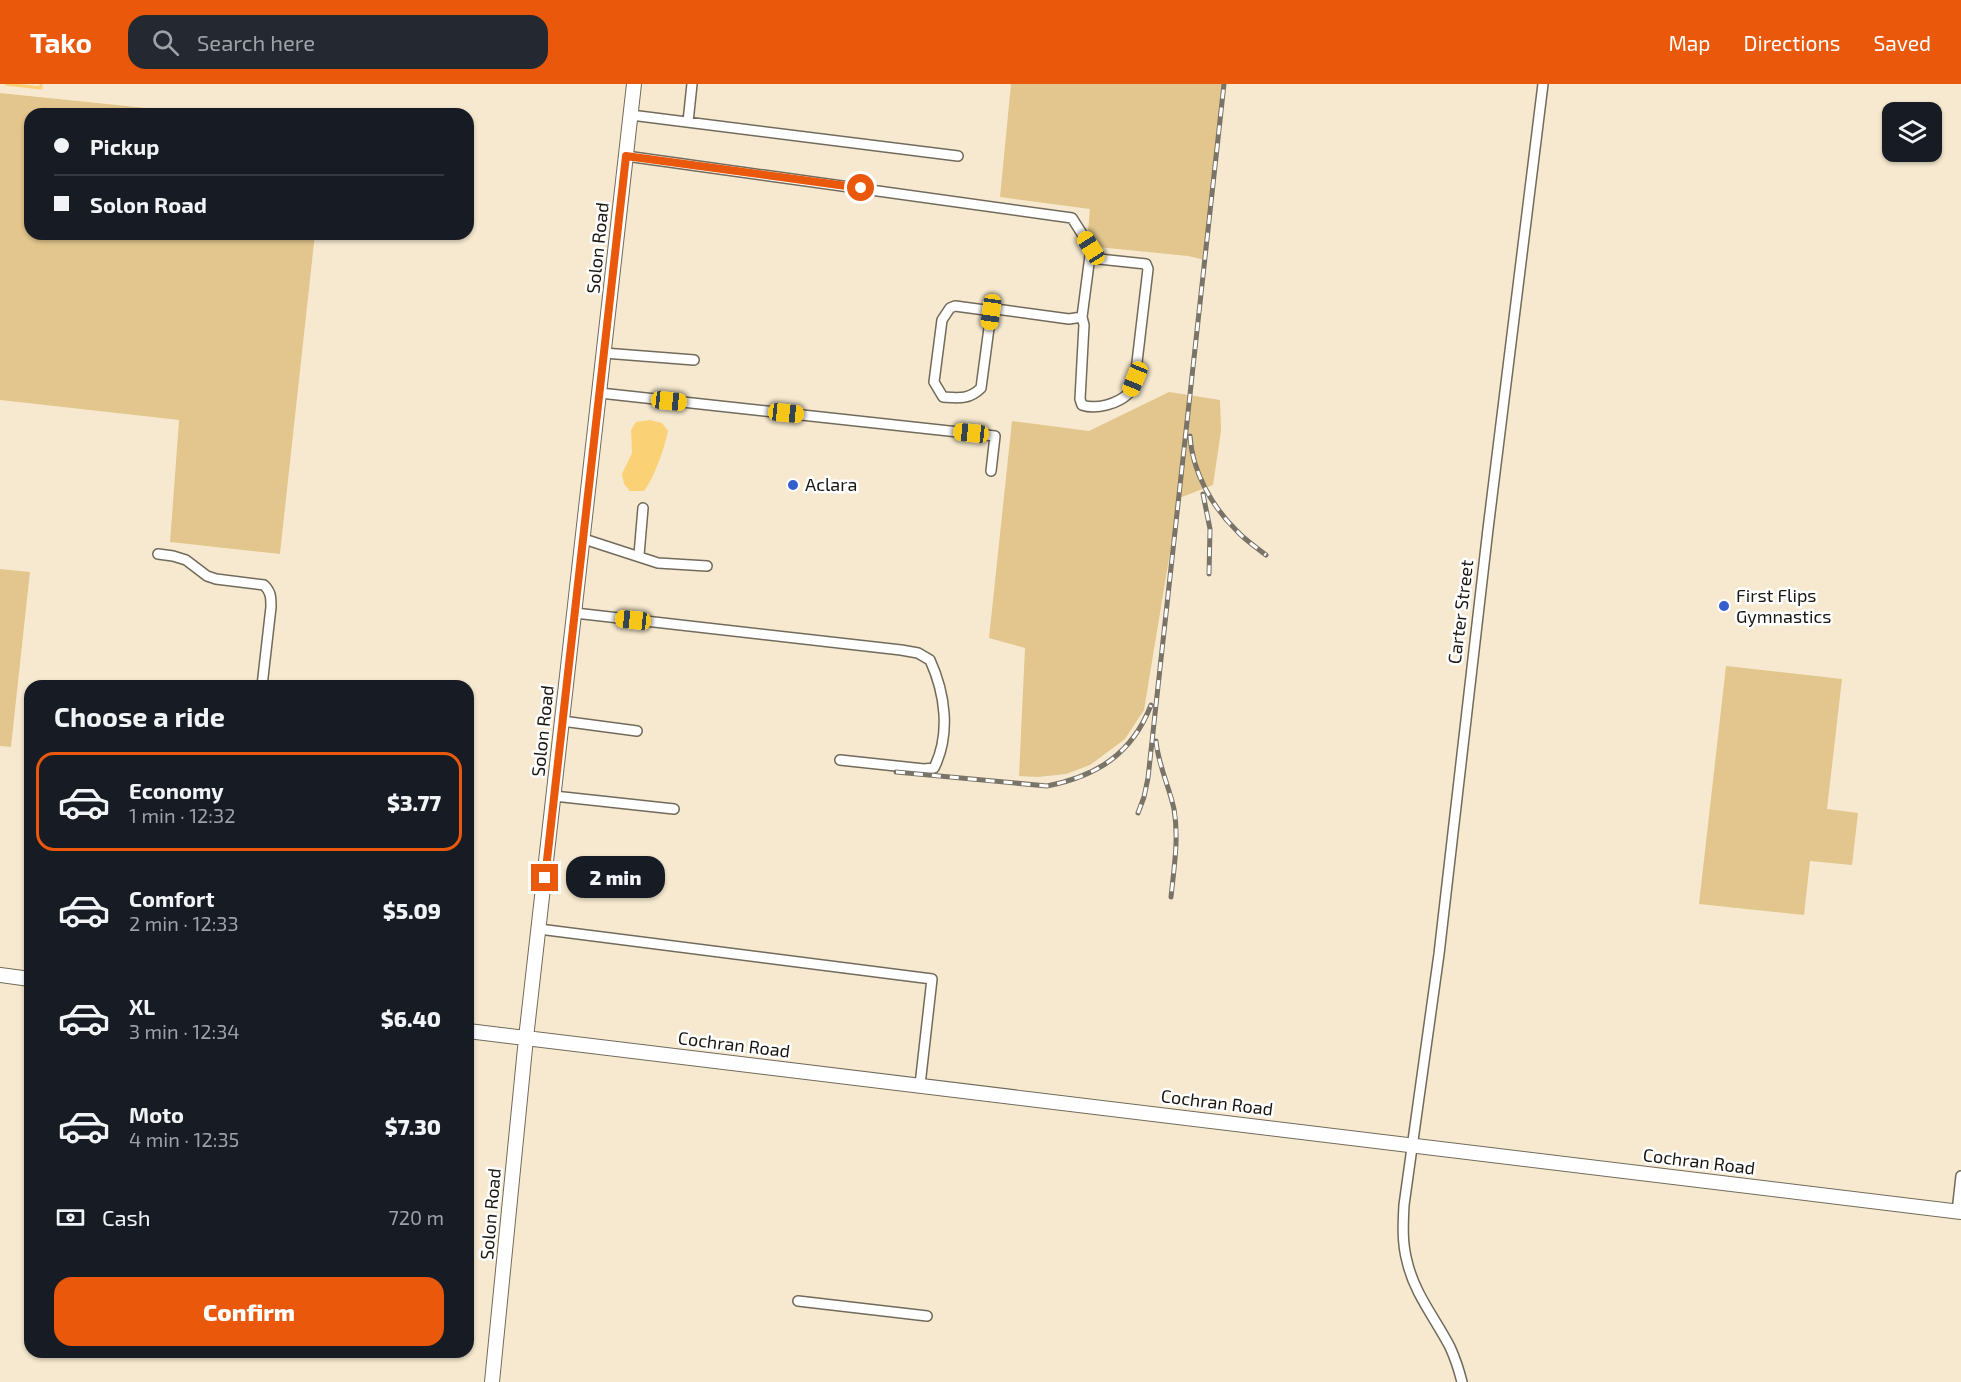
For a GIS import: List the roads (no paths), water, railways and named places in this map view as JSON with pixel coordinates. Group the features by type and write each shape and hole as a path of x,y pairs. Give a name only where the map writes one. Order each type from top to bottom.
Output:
{"street":[{"name":"Solon Road","path":"492,1382 526,1038 634,84"},
{"path":"688,122 692,84"},
{"name":"Carter Street","path":"1462,1382 1449,1346 1421,1299 1406,1260 1403,1231 1404,1205 1439,954 1543,84"},
{"path":"631,115 958,156"},
{"path":"626,156 1072,218 1091,248 1082,316 1084,324 1080,399 1082,405 1100,406 1116,402 1130,392 1135,379 1148,269 1146,264 1090,258"},
{"path":"955,306 986,309 991,312 981,388 964,398 943,397 934,382 942,320 945,313 955,306"},
{"path":"991,312 996,309 1069,319 1082,316"},
{"path":"604,353 694,360"},
{"path":"600,393 995,436 991,471"},
{"path":"639,555 643,508"},
{"path":"584,539 658,562 707,566"},
{"path":"158,554 186,560 207,576 216,579 264,585 269,589 271,607 263,680"},
{"path":"574,614 901,650 930,660 935,670 945,716 938,761 934,768 924,769 840,760"},
{"path":"562,722 637,731"},
{"path":"554,796 674,809"},
{"path":"539,928 932,979 920,1086"},
{"path":"0,975 24,978"},
{"name":"Cochran Road","path":"474,1032 1959,1212"},
{"path":"1959,1212 1961,1176"},
{"path":"798,1301 927,1316"}],"waterway":[{"path":"6,84 41,88 41,84"}],"railway":[{"path":"1138,813 1148,778 1224,84"},
{"path":"1190,436 1199,475 1219,511 1240,534 1266,555"},
{"path":"1203,494 1210,529 1209,574"},
{"path":"896,772 1047,786 1065,782 1097,769 1123,750 1134,737 1151,705"},
{"path":"1156,741 1174,809 1176,853 1171,897"}],"place":[{"name":"Aclara","path":"793,485"},
{"name":"First Flips Gymnastics","path":"1724,606"}]}
